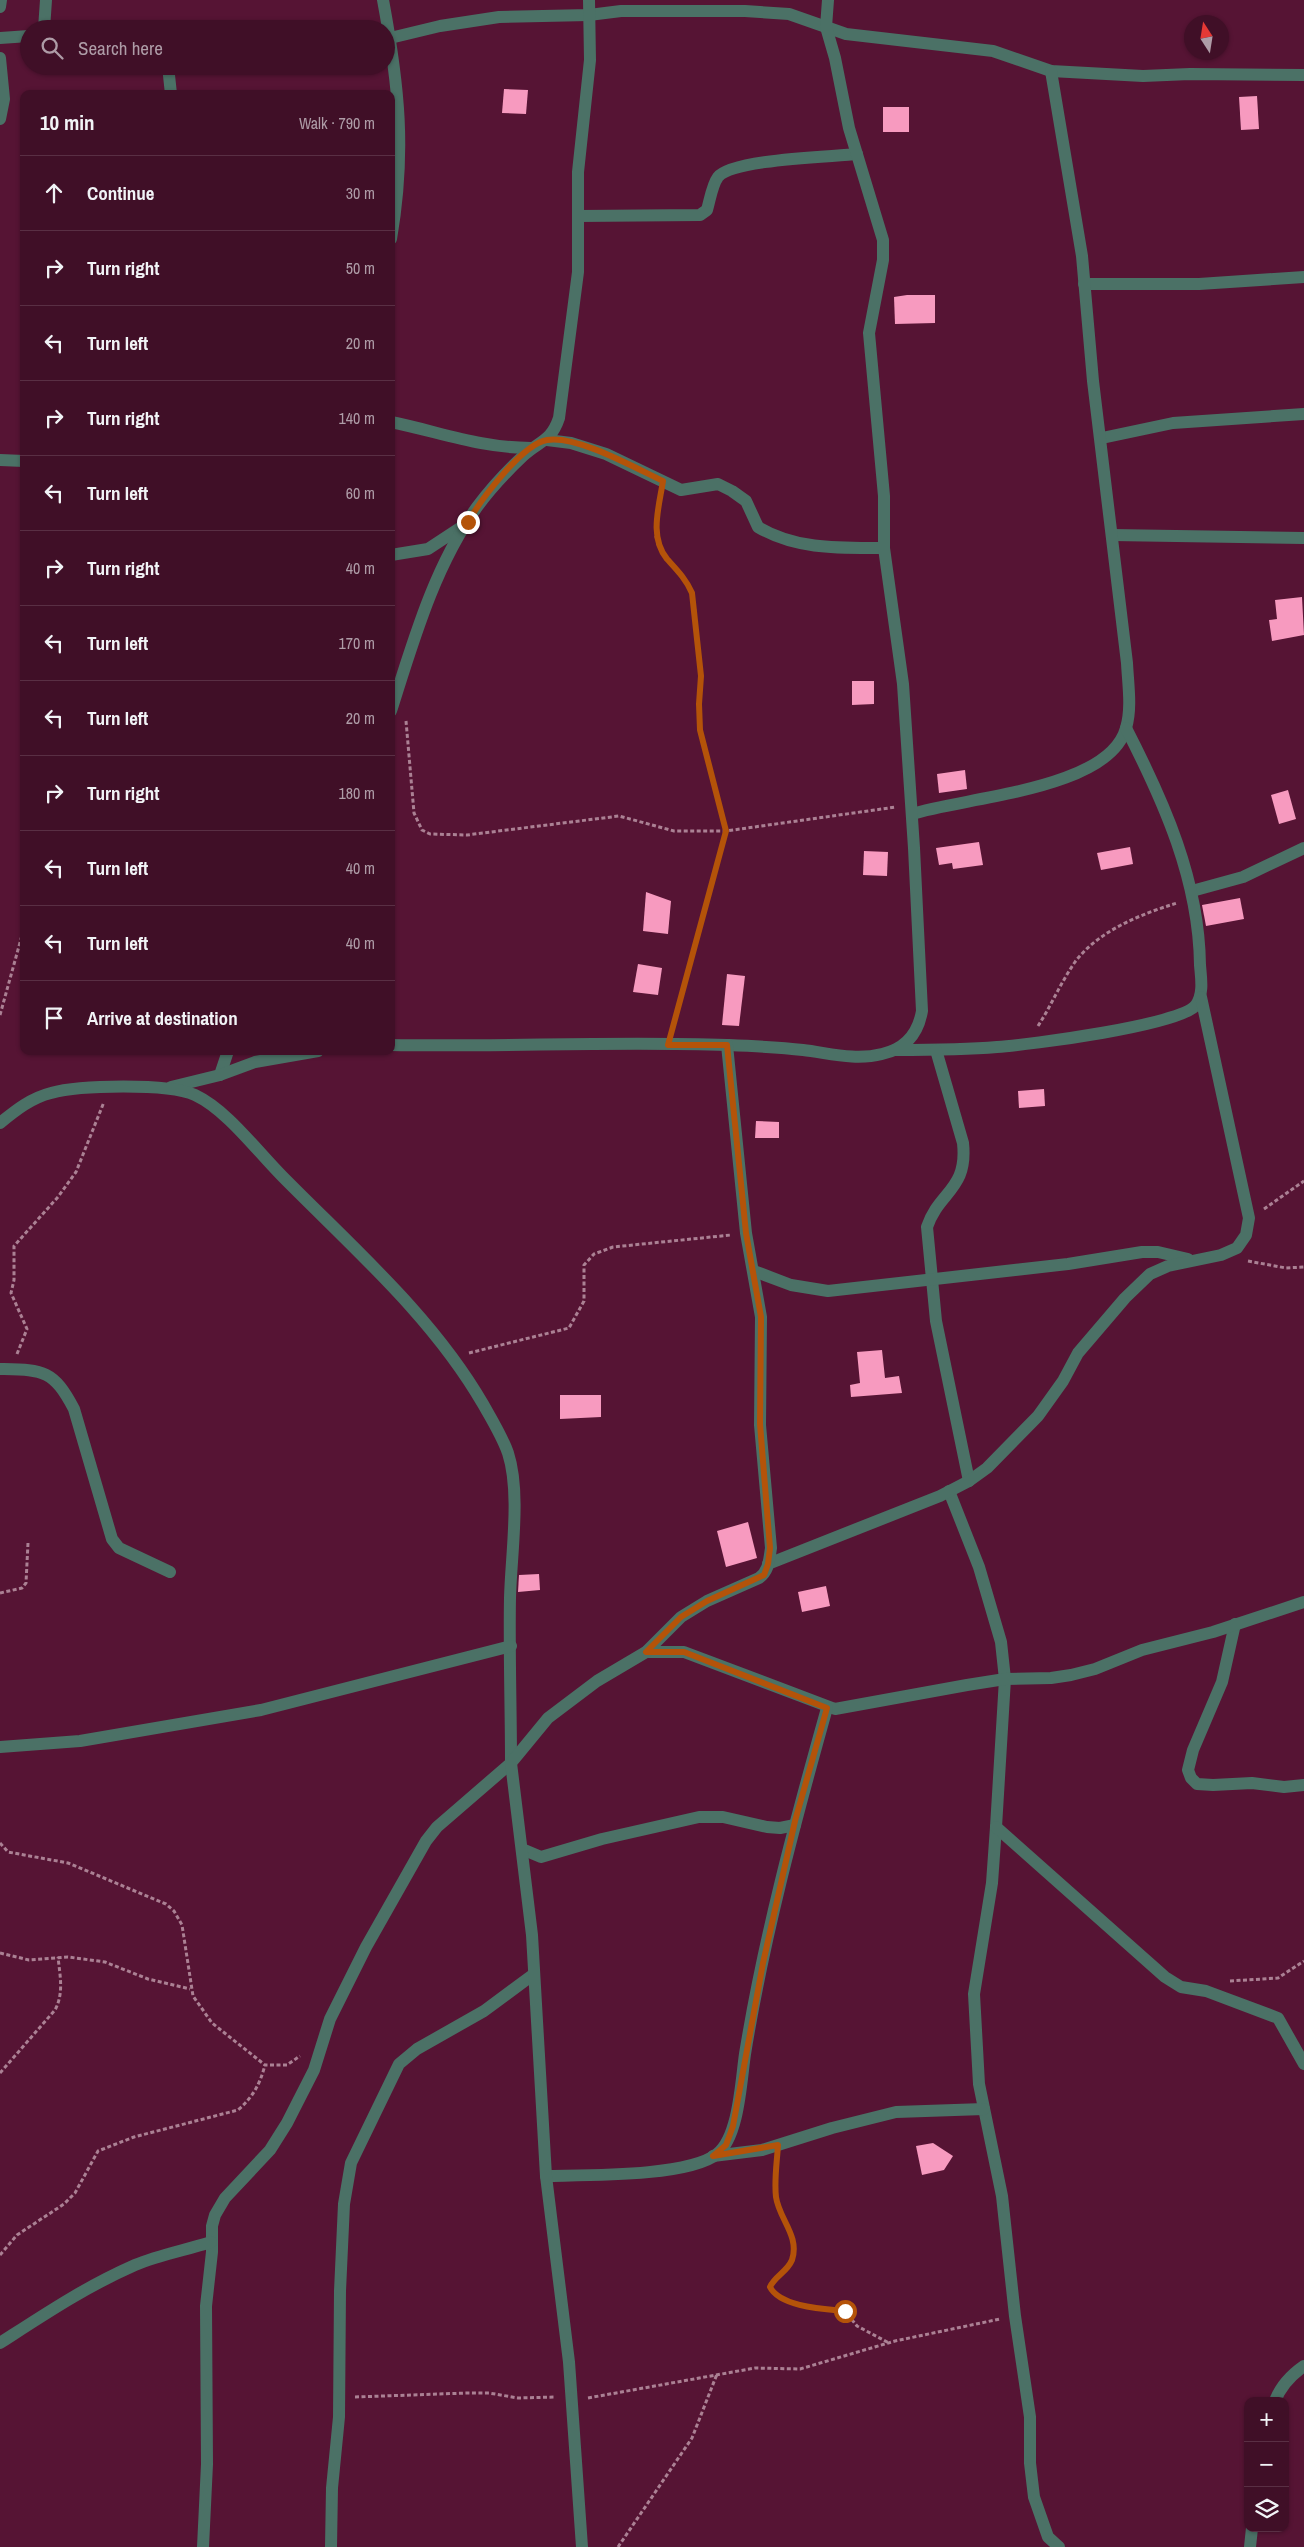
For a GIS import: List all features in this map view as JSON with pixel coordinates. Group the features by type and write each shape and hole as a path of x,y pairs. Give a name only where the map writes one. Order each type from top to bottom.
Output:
{"street":[{"path":"0,7 1,0"},
{"path":"45,20 46,0"},
{"path":"383,0 386,20"},
{"path":"395,699 423,614 468,522 498,479 531,448 547,440 555,431 559,418 578,272 578,172 590,60 589,0"},
{"path":"828,0 826,27 857,154 883,240 883,260 869,333 884,496 884,548 903,684 912,809 922,1011 920,1025 915,1034 909,1041 895,1050"},
{"path":"395,37 440,26 499,17 589,15 664,10 769,12 789,14 846,34 993,51 1051,71 1143,76 1190,74 1304,75"},
{"path":"0,38 20,37"},
{"path":"0,58 4,99 0,119"},
{"path":"912,809 1031,788 1067,777 1096,765 1120,742 1126,728 1129,708 1127,663 1102,438 1093,381 1084,284 1051,71"},
{"path":"395,72 401,157 395,213"},
{"path":"169,75 171,90"},
{"path":"578,216 700,215 707,210 716,178 730,169 766,162 857,154"},
{"path":"1084,284 1199,284 1304,277"},
{"path":"1102,438 1173,424 1304,414"},
{"path":"395,423 468,442 504,448 531,448"},
{"path":"547,440 571,443 606,454 685,491 718,484 746,501 758,527 799,544 832,548 884,548"},
{"path":"0,460 20,461"},
{"path":"395,553 428,549 468,522"},
{"path":"1112,535 1304,538"},
{"path":"768,1564 949,1491 969,1481 987,1468 1038,1416 1063,1381 1078,1353 1124,1298 1150,1274 1175,1264 1221,1255 1237,1248 1246,1235 1250,1218 1200,997 1200,948 1186,866 1161,800 1126,728"},
{"path":"1192,894 1243,876 1304,848"},
{"path":"395,1045 727,1045 802,1050 858,1057 895,1050 936,1050 1027,1044 1153,1023 1182,1014 1194,1007 1200,997"},
{"path":"203,2547 207,2464 206,2306 215,2215 225,2198 270,2150 300,2100 314,2070 330,2019 411,1864 437,1827 511,1763 548,1718 597,1681 646,1652 681,1617 707,1601 764,1575 768,1564 770,1548 760,1424 761,1317 746,1233 727,1045"},
{"path":"936,1050 963,1143 965,1158 960,1179 931,1215 927,1227 936,1321 969,1481"},
{"path":"220,1075 227,1055"},
{"path":"166,1088 220,1075 255,1062 295,1055"},
{"path":"0,1123 23,1104 52,1092 109,1088 166,1088 194,1094 236,1127 349,1245 375,1268 453,1357 473,1387 508,1454 513,1490 510,1646 511,1763 522,1849 534,1974 546,2176 555,2238 572,2402 582,2547"},
{"path":"754,1271 791,1285 828,1292 933,1278 1068,1264 1142,1252 1158,1252 1196,1261"},
{"path":"5,1369 42,1372 65,1392 74,1409 112,1539 119,1548 170,1572"},
{"path":"949,1491 993,1611 1002,1642 1005,1679 992,1883 974,1994 979,2084 1002,2196 1015,2316 1030,2417 1030,2463 1034,2497 1048,2537 1059,2547"},
{"path":"646,1652 684,1652 827,1708 848,1708 1005,1679 1051,1678 1071,1675 1095,1669 1142,1650 1213,1632 1304,1602"},
{"path":"1235,1624 1222,1682 1193,1750 1188,1770 1191,1778 1197,1784 1213,1785 1252,1784 1284,1787 1304,1785"},
{"path":"0,1747 80,1740 261,1710 510,1646"},
{"path":"546,2176 657,2172 696,2164 713,2156 726,2145 733,2126 761,1972 795,1825 827,1708"},
{"path":"522,1849 541,1857 602,1839 698,1816 723,1817 767,1827 780,1828 795,1825"},
{"path":"996,1827 1165,1977 1181,1987 1206,1991 1278,2018 1304,2064"},
{"path":"331,2547 332,2488 339,2398 340,2291 344,2204 351,2163 399,2064 417,2049 484,2011 534,1974"},
{"path":"713,2156 778,2145 840,2125 896,2112 984,2109"},
{"path":"0,2343 69,2297 136,2264 211,2242"},
{"path":"1277,2397 1291,2376 1304,2366"},
{"path":"1250,2547 1252,2532"}],"path":[{"path":"663,481 656,533 666,557 687,580 692,593 701,676 700,730 726,831 668,1045"},
{"path":"405,712 414,813 422,830 430,834 468,834 619,816 674,831 726,831 912,809"},
{"path":"1027,1044 1075,962 1090,947 1134,918 1192,894"},
{"path":"0,1015 20,942"},
{"path":"5,1369 27,1329 11,1293 14,1280 14,1246 58,1196 76,1172 95,1129 109,1088"},
{"path":"1250,1218 1304,1181"},
{"path":"453,1357 569,1328 575,1321 584,1302 584,1265 594,1254 613,1247 746,1233"},
{"path":"1221,1255 1286,1268 1304,1267"},
{"path":"0,1593 22,1588 26,1583 28,1542"},
{"path":"0,1843 8,1852 68,1863 166,1904 174,1911 182,1925 190,1989 199,2007 212,2023 265,2065 287,2065 304,2052"},
{"path":"0,1953 28,1960 58,1957 105,1962 148,1980 190,1989"},
{"path":"0,2073 55,2010 60,1999 61,1983 58,1957"},
{"path":"1220,1982 1252,1978 1278,1978 1304,1961"},
{"path":"0,2254 16,2235 64,2204 75,2194 98,2151 134,2137 238,2110 251,2099 261,2079 265,2065"},
{"path":"778,2145 776,2197 781,2214 788,2225 794,2252 787,2270 770,2287 773,2294 779,2298 796,2303 845,2311 857,2326 889,2343"},
{"path":"339,2398 489,2393 518,2398 572,2402 755,2368 800,2369 889,2343 1015,2316"},
{"path":"618,2547 692,2438 717,2374"}],"building":[{"path":"504,89 528,90 526,114 502,113"},
{"path":"1257,96 1259,129 1241,130 1239,97"},
{"path":"883,107 909,107 909,132 883,132"},
{"path":"935,295 935,323 895,324 894,297"},
{"path":"1302,597 1304,635 1272,641 1269,620 1277,619 1275,600"},
{"path":"852,681 874,681 874,704 852,705"},
{"path":"965,770 967,789 939,793 937,774"},
{"path":"1288,790 1296,819 1279,824 1271,795"},
{"path":"979,842 983,865 953,869 952,863 939,865 936,848"},
{"path":"1130,847 1133,864 1101,870 1097,853"},
{"path":"864,851 888,852 887,876 863,875"},
{"path":"646,892 671,901 668,934 643,931"},
{"path":"1240,898 1244,919 1206,926 1202,905"},
{"path":"638,964 662,968 658,995 633,992"},
{"path":"727,974 745,976 739,1026 722,1025"},
{"path":"1044,1089 1045,1106 1019,1108 1018,1091"},
{"path":"756,1121 779,1122 779,1138 755,1138"},
{"path":"882,1350 885,1378 899,1376 902,1393 851,1397 850,1385 860,1383 857,1352"},
{"path":"560,1395 601,1395 601,1417 560,1419"},
{"path":"748,1522 757,1558 726,1567 717,1531"},
{"path":"539,1574 540,1590 518,1592 519,1575"},
{"path":"826,1586 830,1606 802,1612 798,1592"},
{"path":"933,2143 953,2156 944,2170 922,2175 916,2146"}],"route":[{"path":"468,522 498,479 531,448 547,440 571,443 606,454 663,481 656,533 659,545 666,557 687,580 696,611 701,676 700,730 726,831 718,852 668,1045 727,1045 746,1233 758,1288 761,1317 760,1424 770,1548 768,1564 764,1575 707,1601 681,1617 646,1652 684,1652 827,1708 795,1821 763,1963 750,2024 733,2126 726,2145 713,2156 762,2150 778,2145 776,2197 781,2214 788,2225 794,2252 787,2270 770,2287 773,2294 779,2298 814,2307 845,2311"}]}
